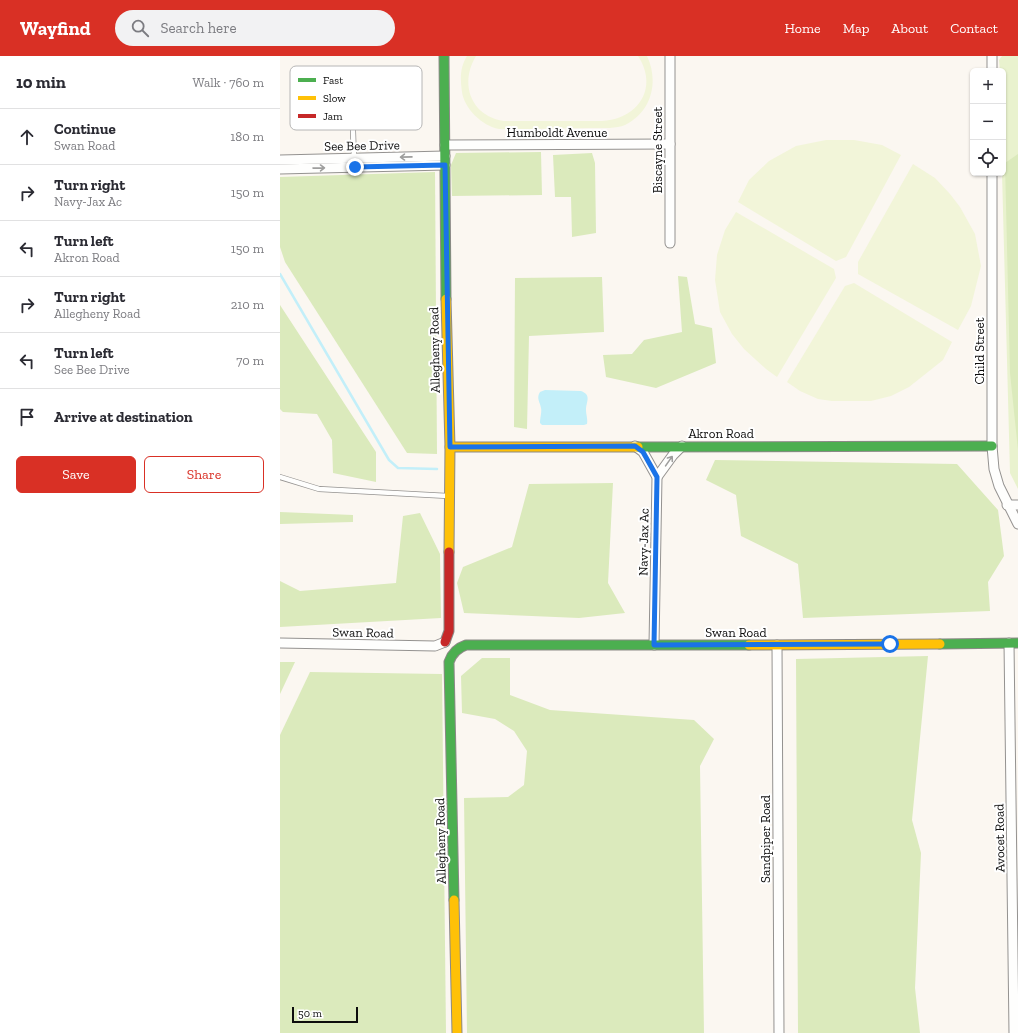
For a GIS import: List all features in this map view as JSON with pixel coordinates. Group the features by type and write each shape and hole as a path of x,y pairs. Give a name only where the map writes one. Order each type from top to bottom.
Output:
{"street":[{"name":"Allegheny Road","path":"444,56 444,145 450,447 449,631 445,642"},
{"name":"Biscayne Street","path":"670,56 670,243"},
{"path":"992,56 992,68"},
{"name":"Humboldt Avenue","path":"444,145 670,144"},
{"name":"See Bee Drive","path":"280,160 354,163"},
{"name":"See Bee Drive","path":"280,169 354,163 445,160"},
{"name":"Child Street","path":"992,176 992,446 994,469 999,486 1018,524"},
{"path":"635,446 643,452 657,477 673,455 682,446"},
{"name":"Akron Road","path":"450,447 992,446"},
{"name":"Navy-Jax Ac","path":"654,645 657,477"},
{"path":"1007,504 1018,504"},
{"name":"Swan Road","path":"280,643 434,646 445,642"},
{"name":"Swan Road","path":"456,650 460,646 466,645 1014,643"},
{"name":"Avocet Road","path":"1014,643 1014,1033"},
{"name":"Sandpiper Road","path":"777,645 779,1033"},
{"name":"Allegheny Road","path":"456,650 451,655 449,662 457,1033"}],"lane":[{"path":"353,131 354,163"},
{"path":"280,477 319,489 449,496"}],"green space":[{"path":"467,56 476,56 471,67 469,88 471,97 476,106 483,113 504,121 602,121 615,119 626,114 635,108 641,100 645,90 646,79 644,68 638,56 647,56 651,66 651,95 642,112 622,126 610,128 499,129 480,120 470,110 463,98 461,73"},
{"path":"1002,56 1018,56 1018,489 1010,473 1002,176 1006,176 1006,68 1000,68 999,60"},
{"path":"826,140 854,140 882,145 901,155 846,257 836,261 738,202 749,180 769,161 796,146"},
{"path":"541,152 542,195 452,196 451,165 456,153"},
{"path":"592,153 595,163 596,233 572,237 571,197 555,197 553,155"},
{"path":"1018,154 1018,450 1010,373 1006,162"},
{"path":"913,164 935,178 950,194 960,207 975,234 981,266 971,306 958,330 858,274 858,262"},
{"path":"435,172 437,454 407,453 285,262 280,247 280,177"},
{"path":"736,212 834,269 836,278 777,377 744,349 732,334 720,312 715,280 717,255 725,230"},
{"path":"678,276 687,277 695,324 712,328 716,363 656,388 606,377 603,355 632,354 644,340 682,332"},
{"path":"602,277 604,332 529,336 527,429 514,427 515,278"},
{"path":"854,283 952,342 943,360 909,387 891,396 871,401 832,401 818,399 800,391 787,382 845,286"},
{"path":"280,305 376,452 376,482 333,473 332,440 317,414 283,412 280,409"},
{"path":"715,460 957,464 998,510 1004,556 988,582 990,611 803,618 798,564 741,536 736,495 706,480"},
{"path":"613,483 608,583 625,613 579,618 464,613 457,583 463,567 512,547 529,484"},
{"path":"280,512 353,515 353,522 280,524"},
{"path":"420,513 440,554 441,618 280,627 280,581 300,591 396,583 403,516"},
{"path":"928,656 912,820 921,853 915,988 920,1033 798,1033 796,659"},
{"path":"482,658 510,658 510,695 550,710 694,720 714,739 700,766 704,1033 467,1033 464,798 508,797 524,785 527,751 514,731 495,719 462,713 461,676"},
{"path":"280,662 295,662 280,694"},
{"path":"310,672 442,674 446,1033 280,1033 280,735"}],"water":[{"path":"545,390 581,391 584,393 588,399 586,410 587,424 542,425 540,423 541,410 538,396 540,392"}],"waterway":[{"path":"280,274 389,460 398,468 437,469"}],"traffic: fast":[{"path":"444,56 446,299"},
{"path":"638,447 992,446"},
{"path":"940,644 1018,643"},
{"path":"454,900 449,662 453,653 457,649 466,645 749,645"}],"traffic: slow":[{"path":"446,299 450,447 449,552"},
{"path":"450,447 638,447"},
{"path":"749,645 940,644"},
{"path":"454,900 457,1033"}],"traffic: jam":[{"path":"445,642 449,631 449,552"}],"route":[{"path":"355,167 445,165 445,243 450,447 635,446 643,452 657,477 654,645 890,644"}]}
